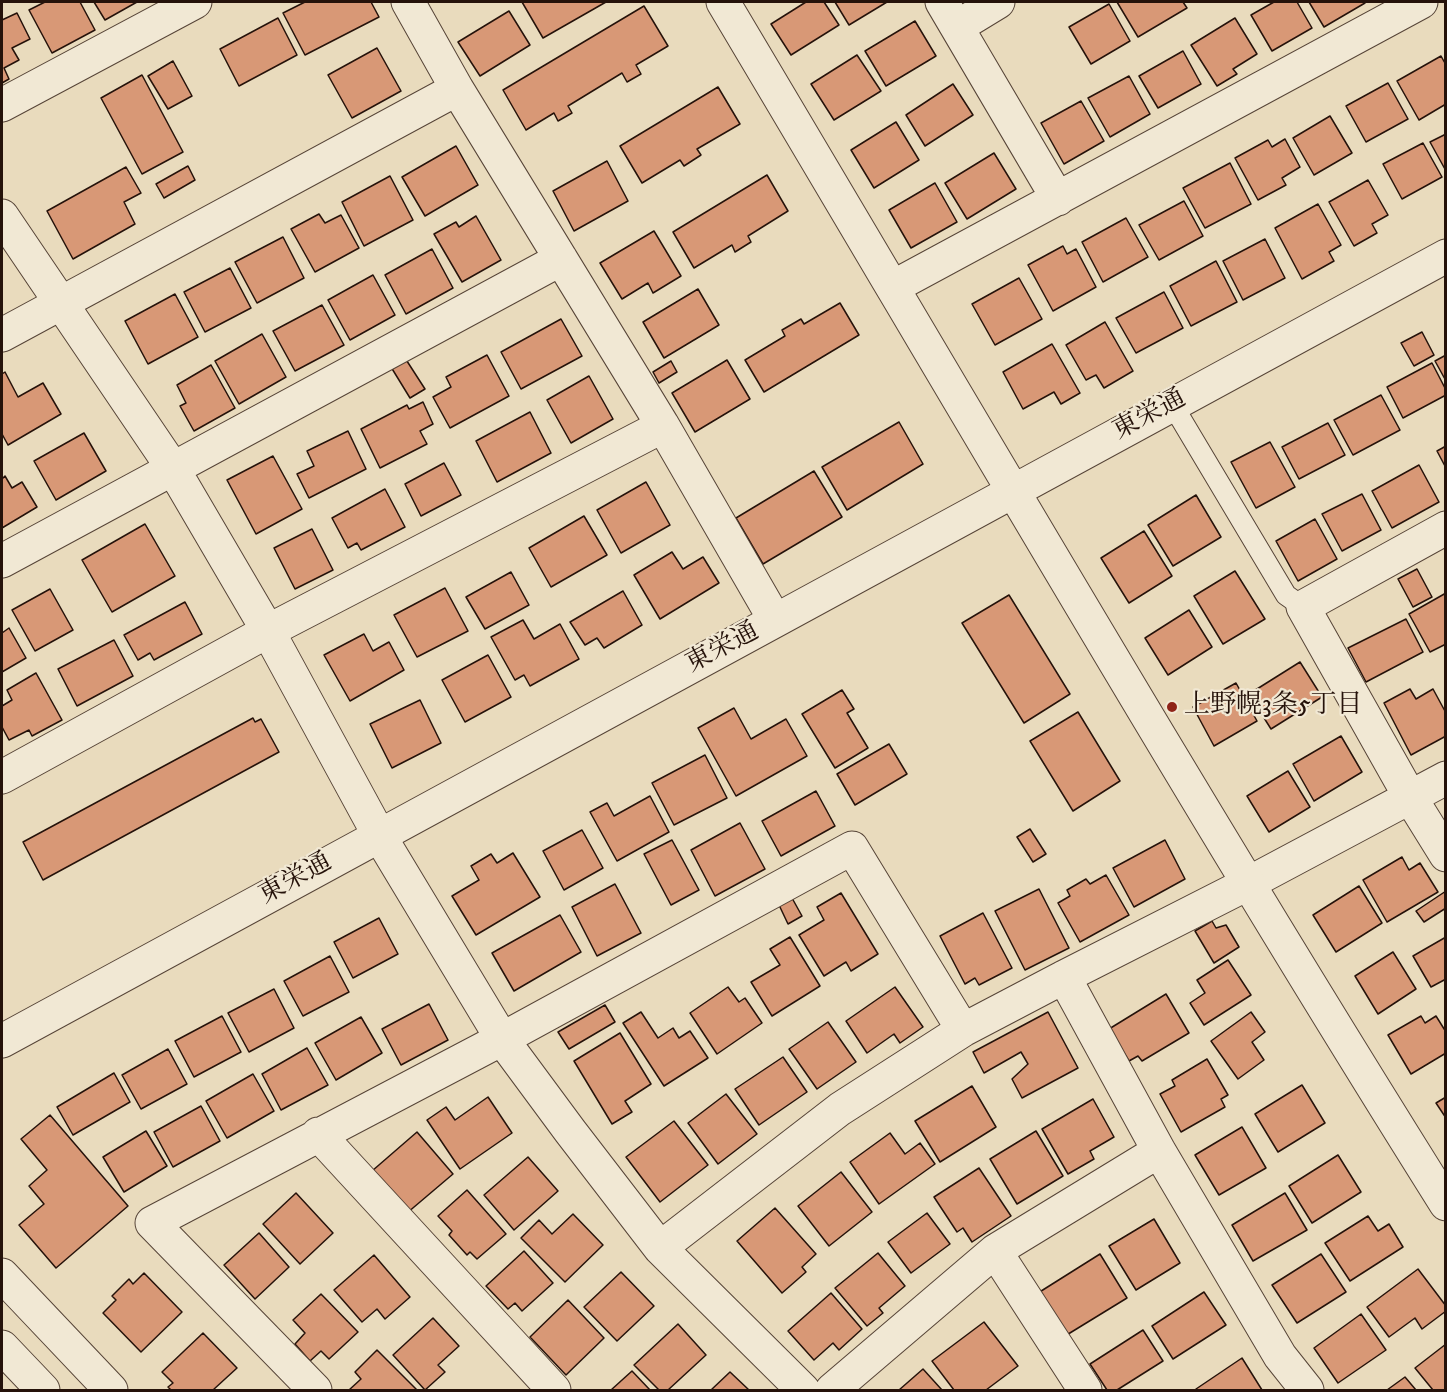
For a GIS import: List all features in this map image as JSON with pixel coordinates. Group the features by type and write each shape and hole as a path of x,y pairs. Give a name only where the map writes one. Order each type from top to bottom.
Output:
{"street":[{"path":"2,105 195,2"},
{"path":"408,2 458,90 663,426 775,620"},
{"path":"723,2 1350,1053 1446,1204"},
{"path":"998,2 950,14 1058,199"},
{"path":"893,287 1421,2"},
{"path":"2,334 458,90"},
{"path":"2,216 172,468 268,631 379,835 502,1039 660,1248 803,1390"},
{"name":"東栄通","path":"2,1041 1446,256"},
{"path":"2,561 561,259"},
{"path":"2,777 268,631 663,426"},
{"path":"1446,528 1303,607 1410,797 1446,855"},
{"path":"660,1248 840,1108 963,1030 1446,778"},
{"path":"315,1390 152,1223 502,1039 852,848 963,1030"},
{"path":"1064,977 1159,1151 1280,1356 1307,1390"},
{"path":"318,1134 554,1390"},
{"path":"832,1390 995,1251 1159,1151"},
{"path":"995,1251 1085,1390"},
{"path":"2,1275 111,1390"},
{"path":"2,1347 43,1390"}],"lane":[{"path":"1172,404 1286,595 1303,607"}],"building":[{"path":"45,2 80,2 95,30 52,53 29,10"},
{"path":"94,2 137,2 105,20"},
{"path":"305,2 371,2 379,17 305,55 283,13"},
{"path":"522,2 606,2 543,38"},
{"path":"806,2 824,2 839,25 791,55 771,24"},
{"path":"835,2 887,2 849,25"},
{"path":"1117,2 1183,2 1187,8 1138,37"},
{"path":"1274,2 1297,2 1312,28 1272,51 1251,15"},
{"path":"1309,2 1364,2 1365,3 1324,27"},
{"path":"1109,4 1130,41 1091,64 1069,27"},
{"path":"644,6 668,46 636,65 641,74 627,82 622,73 568,106 572,113 558,121 554,113 526,130 503,90"},
{"path":"509,11 530,45 480,76 458,42"},
{"path":"17,13 30,39 12,48 19,60 4,68 9,79 2,83 2,20"},
{"path":"278,18 297,55 239,86 220,49"},
{"path":"1235,18 1257,54 1233,69 1237,74 1217,86 1191,45"},
{"path":"915,21 936,56 886,86 865,51"},
{"path":"377,48 401,91 352,118 328,75"},
{"path":"1183,51 1201,84 1158,108 1139,76"},
{"path":"857,55 881,91 834,120 811,84"},
{"path":"1441,56 1446,65 1446,104 1419,120 1397,81"},
{"path":"173,61 192,96 168,109 148,76"},
{"path":"142,75 183,152 142,174 101,98"},
{"path":"1129,76 1150,114 1110,137 1088,98"},
{"path":"1388,83 1408,119 1366,142 1346,106"},
{"path":"953,84 973,115 925,146 906,115"},
{"path":"718,87 740,124 697,149 701,155 684,166 680,160 642,183 620,146"},
{"path":"1081,101 1104,141 1064,164 1041,123"},
{"path":"1330,116 1352,153 1314,175 1293,138"},
{"path":"896,122 919,160 874,188 851,150"},
{"path":"1446,134 1446,171 1430,142"},
{"path":"1285,139 1300,167 1282,178 1286,185 1258,200 1235,158 1268,140 1272,147"},
{"path":"1423,143 1442,177 1402,199 1383,164"},
{"path":"456,146 478,185 425,216 402,177"},
{"path":"994,153 1016,189 967,219 945,183"},
{"path":"607,161 628,201 574,231 553,191"},
{"path":"1230,163 1251,204 1205,228 1183,188"},
{"path":"188,166 195,180 164,198 156,184"},
{"path":"126,167 141,193 124,202 135,224 73,259 47,211"},
{"path":"767,175 788,211 748,236 751,242 735,252 732,245 694,268 673,232"},
{"path":"390,176 413,220 364,246 342,202"},
{"path":"1368,180 1388,215 1372,224 1377,233 1354,246 1329,202"},
{"path":"935,183 957,222 911,248 889,210"},
{"path":"1184,201 1203,236 1159,260 1139,225"},
{"path":"1318,204 1341,245 1329,252 1334,261 1302,279 1275,228"},
{"path":"319,214 325,223 341,215 359,248 315,272 291,229"},
{"path":"476,216 501,260 462,282 434,234 456,222 459,227"},
{"path":"1126,218 1148,257 1103,282 1082,242"},
{"path":"654,231 681,276 653,293 648,283 622,299 600,263"},
{"path":"283,237 304,278 257,303 235,262"},
{"path":"1265,239 1285,278 1243,300 1223,261"},
{"path":"1063,246 1067,254 1076,249 1096,287 1053,311 1028,265"},
{"path":"432,249 453,288 406,314 385,275"},
{"path":"1216,261 1237,302 1191,326 1170,286"},
{"path":"230,268 251,308 205,332 184,292"},
{"path":"373,275 395,315 350,340 328,300"},
{"path":"1019,278 1042,319 995,345 972,304"},
{"path":"698,289 719,325 664,358 643,322"},
{"path":"1164,292 1183,328 1136,353 1116,318"},
{"path":"175,294 198,337 148,364 125,321"},
{"path":"840,303 859,335 764,392 745,360 785,336 782,330 801,319 804,324"},
{"path":"322,305 344,345 295,371 273,331"},
{"path":"561,319 582,356 521,389 501,352"},
{"path":"1105,322 1133,371 1104,388 1096,375 1086,380 1066,345"},
{"path":"1422,332 1434,355 1414,366 1401,343"},
{"path":"262,334 286,377 239,404 215,361"},
{"path":"1052,344 1080,393 1061,404 1054,392 1023,409 1003,372"},
{"path":"487,355 509,396 450,428 433,397 451,387 446,377"},
{"path":"1446,355 1446,381 1435,361"},
{"path":"405,358 425,389 410,398 391,367"},
{"path":"727,360 750,399 695,432 672,393"},
{"path":"671,361 677,372 659,383 653,372"},
{"path":"1432,363 1446,390 1446,395 1403,418 1387,387"},
{"path":"211,365 235,408 194,431 180,406 186,403 177,385"},
{"path":"5,372 18,397 43,383 61,414 8,445 2,434 2,374"},
{"path":"589,376 613,419 571,443 547,400"},
{"path":"1381,395 1400,430 1353,455 1334,420"},
{"path":"423,402 433,424 420,431 427,444 380,468 361,429 407,405 409,409"},
{"path":"530,412 551,453 497,482 476,441"},
{"path":"899,422 923,464 847,510 822,467"},
{"path":"1328,423 1345,455 1299,479 1282,447"},
{"path":"348,431 366,469 309,498 297,474 314,466 307,451"},
{"path":"84,433 106,471 56,500 34,461"},
{"path":"1270,442 1295,487 1256,508 1231,462"},
{"path":"1446,446 1446,468 1437,451"},
{"path":"273,456 302,509 256,534 227,480"},
{"path":"444,463 461,495 421,516 405,484"},
{"path":"1419,465 1439,502 1392,528 1372,491"},
{"path":"814,471 842,517 763,564 736,518"},
{"path":"5,476 12,488 22,482 37,507 2,528 2,479"},
{"path":"646,482 670,525 621,553 597,510"},
{"path":"385,489 405,527 361,550 357,543 348,548 332,518"},
{"path":"1362,494 1381,530 1342,551 1322,514"},
{"path":"1196,495 1221,537 1173,566 1148,525"},
{"path":"584,516 607,555 551,587 529,548"},
{"path":"1315,519 1337,559 1298,581 1276,541"},
{"path":"145,524 175,576 112,612 82,560"},
{"path":"312,529 333,570 295,589 274,548"},
{"path":"1144,531 1172,576 1129,603 1101,558"},
{"path":"672,552 683,569 703,557 719,583 660,619 634,575"},
{"path":"1417,569 1432,597 1413,607 1398,579"},
{"path":"1235,571 1265,619 1223,644 1194,596"},
{"path":"511,572 529,605 485,629 466,597"},
{"path":"445,588 468,631 417,657 394,615"},
{"path":"50,589 73,630 35,651 12,610"},
{"path":"623,591 642,625 604,648 597,638 585,645 570,622"},
{"path":"1446,593 1446,644 1430,652 1409,614"},
{"path":"1009,595 1070,694 1024,723 962,623"},
{"path":"185,602 202,634 154,660 150,653 138,660 124,635"},
{"path":"1189,610 1212,647 1168,675 1145,638"},
{"path":"1406,619 1423,652 1366,682 1348,648"},
{"path":"523,620 534,639 560,624 579,659 530,686 524,675 515,680 491,637"},
{"path":"9,628 26,658 2,672 2,633"},
{"path":"364,634 373,651 389,642 404,670 350,701 324,655"},
{"path":"114,640 133,676 77,706 58,669"},
{"path":"488,655 511,697 465,722 442,680"},
{"path":"1300,662 1322,697 1271,729 1249,694"},
{"path":"36,673 62,720 32,736 29,730 9,740 2,727 2,706 12,700 7,690"},
{"path":"1236,683 1257,721 1214,746 1193,707"},
{"path":"1410,689 1416,699 1433,689 1446,713 1446,736 1411,755 1384,703"},
{"path":"842,690 854,709 847,713 868,748 835,768 802,714"},
{"path":"420,700 441,743 392,768 370,724"},
{"path":"734,708 751,739 786,719 807,756 736,796 698,728"},
{"path":"1078,712 1120,781 1073,811 1030,741"},
{"path":"253,718 255,722 261,719 279,752 43,880 23,842"},
{"path":"1341,736 1362,772 1314,801 1293,764"},
{"path":"889,744 907,774 855,805 837,774"},
{"path":"705,755 727,798 674,825 652,783"},
{"path":"1288,771 1310,807 1269,832 1247,796"},
{"path":"816,791 835,826 781,856 762,821"},
{"path":"650,796 669,832 617,861 590,812 607,803 614,816"},
{"path":"740,823 765,869 715,896 691,850"},
{"path":"1030,829 1046,854 1033,862 1017,837"},
{"path":"582,830 603,868 564,890 543,851"},
{"path":"672,840 699,890 671,905 644,854"},
{"path":"1165,840 1185,879 1134,907 1113,868"},
{"path":"513,853 540,897 476,935 452,896 479,880 471,866 491,854 497,863"},
{"path":"1402,857 1409,870 1420,863 1438,892 1387,922 1363,880"},
{"path":"1106,875 1129,915 1080,942 1058,903 1070,896 1067,890 1086,879 1090,884"},
{"path":"615,884 641,933 597,956 572,907"},
{"path":"1359,886 1382,923 1336,952 1313,915"},
{"path":"1039,889 1069,948 1025,970 995,911"},
{"path":"1446,891 1446,908 1424,922 1416,911"},
{"path":"841,893 878,954 851,971 846,962 824,976 799,935 824,920 817,907"},
{"path":"792,898 802,916 788,924 779,905"},
{"path":"983,913 1012,968 979,985 975,978 965,984 940,936"},
{"path":"560,915 581,952 514,991 492,953"},
{"path":"379,918 398,954 353,978 334,942"},
{"path":"1212,921 1216,928 1226,925 1239,947 1214,963 1195,931"},
{"path":"790,937 820,986 772,1016 751,982 780,965 770,949"},
{"path":"1446,937 1446,979 1431,987 1413,956"},
{"path":"1393,952 1416,989 1378,1014 1355,976"},
{"path":"330,956 349,992 303,1016 284,981"},
{"path":"1228,960 1251,995 1204,1025 1190,1003 1205,993 1197,980"},
{"path":"728,987 739,1002 745,998 762,1023 717,1054 690,1013"},
{"path":"895,987 923,1027 900,1043 894,1034 867,1053 846,1021"},
{"path":"274,989 294,1028 249,1052 228,1013"},
{"path":"1166,994 1189,1033 1142,1061 1138,1056 1129,1061 1109,1029"},
{"path":"429,1004 448,1040 401,1065 382,1029"},
{"path":"605,1005 615,1022 569,1049 558,1032"},
{"path":"641,1012 658,1038 673,1028 679,1038 690,1031 708,1058 664,1086 623,1023"},
{"path":"1048,1012 1078,1068 1022,1098 1012,1079 1028,1064 1021,1052 984,1073 973,1052"},
{"path":"1251,1012 1265,1032 1252,1042 1264,1060 1238,1079 1211,1041"},
{"path":"222,1016 241,1052 194,1077 175,1041"},
{"path":"1421,1016 1425,1023 1436,1016 1446,1032 1446,1053 1411,1074 1388,1035"},
{"path":"361,1017 382,1053 336,1080 315,1043"},
{"path":"828,1022 856,1062 817,1089 789,1049"},
{"path":"620,1033 651,1084 625,1101 632,1112 612,1124 574,1061"},
{"path":"307,1048 328,1085 281,1110 262,1074"},
{"path":"168,1049 187,1084 141,1109 122,1075"},
{"path":"783,1057 807,1092 759,1125 735,1089"},
{"path":"1207,1059 1228,1095 1221,1099 1225,1107 1181,1132 1160,1094 1175,1086 1172,1080"},
{"path":"114,1073 130,1102 73,1135 57,1107"},
{"path":"253,1074 274,1111 227,1138 206,1101"},
{"path":"1302,1085 1325,1123 1278,1152 1255,1114"},
{"path":"972,1086 996,1127 940,1162 915,1121"},
{"path":"726,1094 757,1134 718,1164 688,1123"},
{"path":"488,1097 512,1133 460,1169 427,1120 446,1107 455,1120"},
{"path":"1446,1097 1446,1118 1436,1103"},
{"path":"1093,1099 1114,1137 1090,1151 1094,1159 1068,1174 1042,1129"},
{"path":"201,1106 220,1141 173,1167 154,1132"},
{"path":"50,1115 128,1206 56,1268 19,1225 44,1204 29,1186 47,1170 21,1139"},
{"path":"674,1121 708,1165 660,1202 626,1157"},
{"path":"1242,1127 1266,1168 1219,1195 1195,1155"},
{"path":"146,1131 167,1166 124,1192 103,1157"},
{"path":"1036,1131 1063,1176 1017,1204 990,1159"},
{"path":"417,1132 453,1174 407,1213 372,1171"},
{"path":"890,1133 905,1154 920,1143 935,1164 879,1204 850,1162"},
{"path":"1338,1155 1361,1192 1312,1223 1289,1186"},
{"path":"528,1157 558,1191 514,1230 484,1195"},
{"path":"979,1168 1011,1216 972,1242 963,1228 957,1232 934,1197"},
{"path":"841,1172 872,1212 829,1246 798,1206"},
{"path":"467,1190 506,1234 477,1259 470,1252 467,1255 449,1235 452,1231 438,1216"},
{"path":"296,1193 333,1233 300,1264 263,1224"},
{"path":"1285,1193 1307,1230 1253,1261 1232,1225"},
{"path":"775,1208 816,1254 802,1267 806,1272 782,1293 737,1241"},
{"path":"927,1213 950,1244 911,1273 888,1242"},
{"path":"573,1214 603,1245 565,1282 521,1238 539,1220 552,1234"},
{"path":"1368,1216 1378,1231 1389,1224 1403,1247 1350,1281 1325,1243"},
{"path":"1154,1219 1180,1263 1136,1290 1109,1246"},
{"path":"259,1233 289,1267 255,1299 224,1265"},
{"path":"524,1251 553,1283 522,1311 515,1303 508,1309 486,1286"},
{"path":"878,1253 905,1286 879,1308 883,1313 867,1326 835,1288"},
{"path":"1100,1254 1127,1298 1065,1336 1038,1293"},
{"path":"1321,1254 1346,1292 1297,1323 1272,1285"},
{"path":"374,1255 410,1297 385,1319 377,1309 362,1322 334,1290"},
{"path":"1418,1269 1446,1306 1446,1311 1422,1329 1415,1318 1389,1337 1367,1307"},
{"path":"621,1272 654,1306 617,1341 584,1307"},
{"path":"144,1273 182,1312 141,1352 103,1313 116,1300 112,1296 129,1279 133,1284"},
{"path":"1204,1292 1226,1325 1173,1359 1152,1326"},
{"path":"831,1293 862,1329 839,1350 833,1343 814,1360 788,1331"},
{"path":"321,1294 358,1332 329,1359 321,1351 310,1361 295,1344 305,1333 293,1320"},
{"path":"568,1300 604,1338 566,1375 530,1337"},
{"path":"1361,1314 1386,1350 1338,1383 1314,1348"},
{"path":"433,1318 459,1346 438,1365 445,1372 425,1390 393,1355"},
{"path":"984,1322 1018,1366 986,1390 954,1390 932,1361"},
{"path":"678,1324 706,1355 668,1390 659,1390 634,1365"},
{"path":"1143,1330 1163,1361 1117,1390 1107,1390 1090,1364"},
{"path":"203,1333 237,1368 213,1390 171,1390 168,1387 173,1383 162,1372"},
{"path":"1446,1344 1446,1390 1433,1390 1415,1368"},
{"path":"377,1350 417,1390 349,1390 361,1379 355,1372"},
{"path":"1242,1358 1262,1390 1196,1389"},
{"path":"923,1369 942,1390 899,1390"},
{"path":"632,1371 650,1390 611,1390"},
{"path":"730,1372 749,1390 711,1390"},
{"path":"1405,1377 1416,1390 1387,1390"}],"place":[{"name":"上野幌3条5丁目","path":"1172,707"}]}
